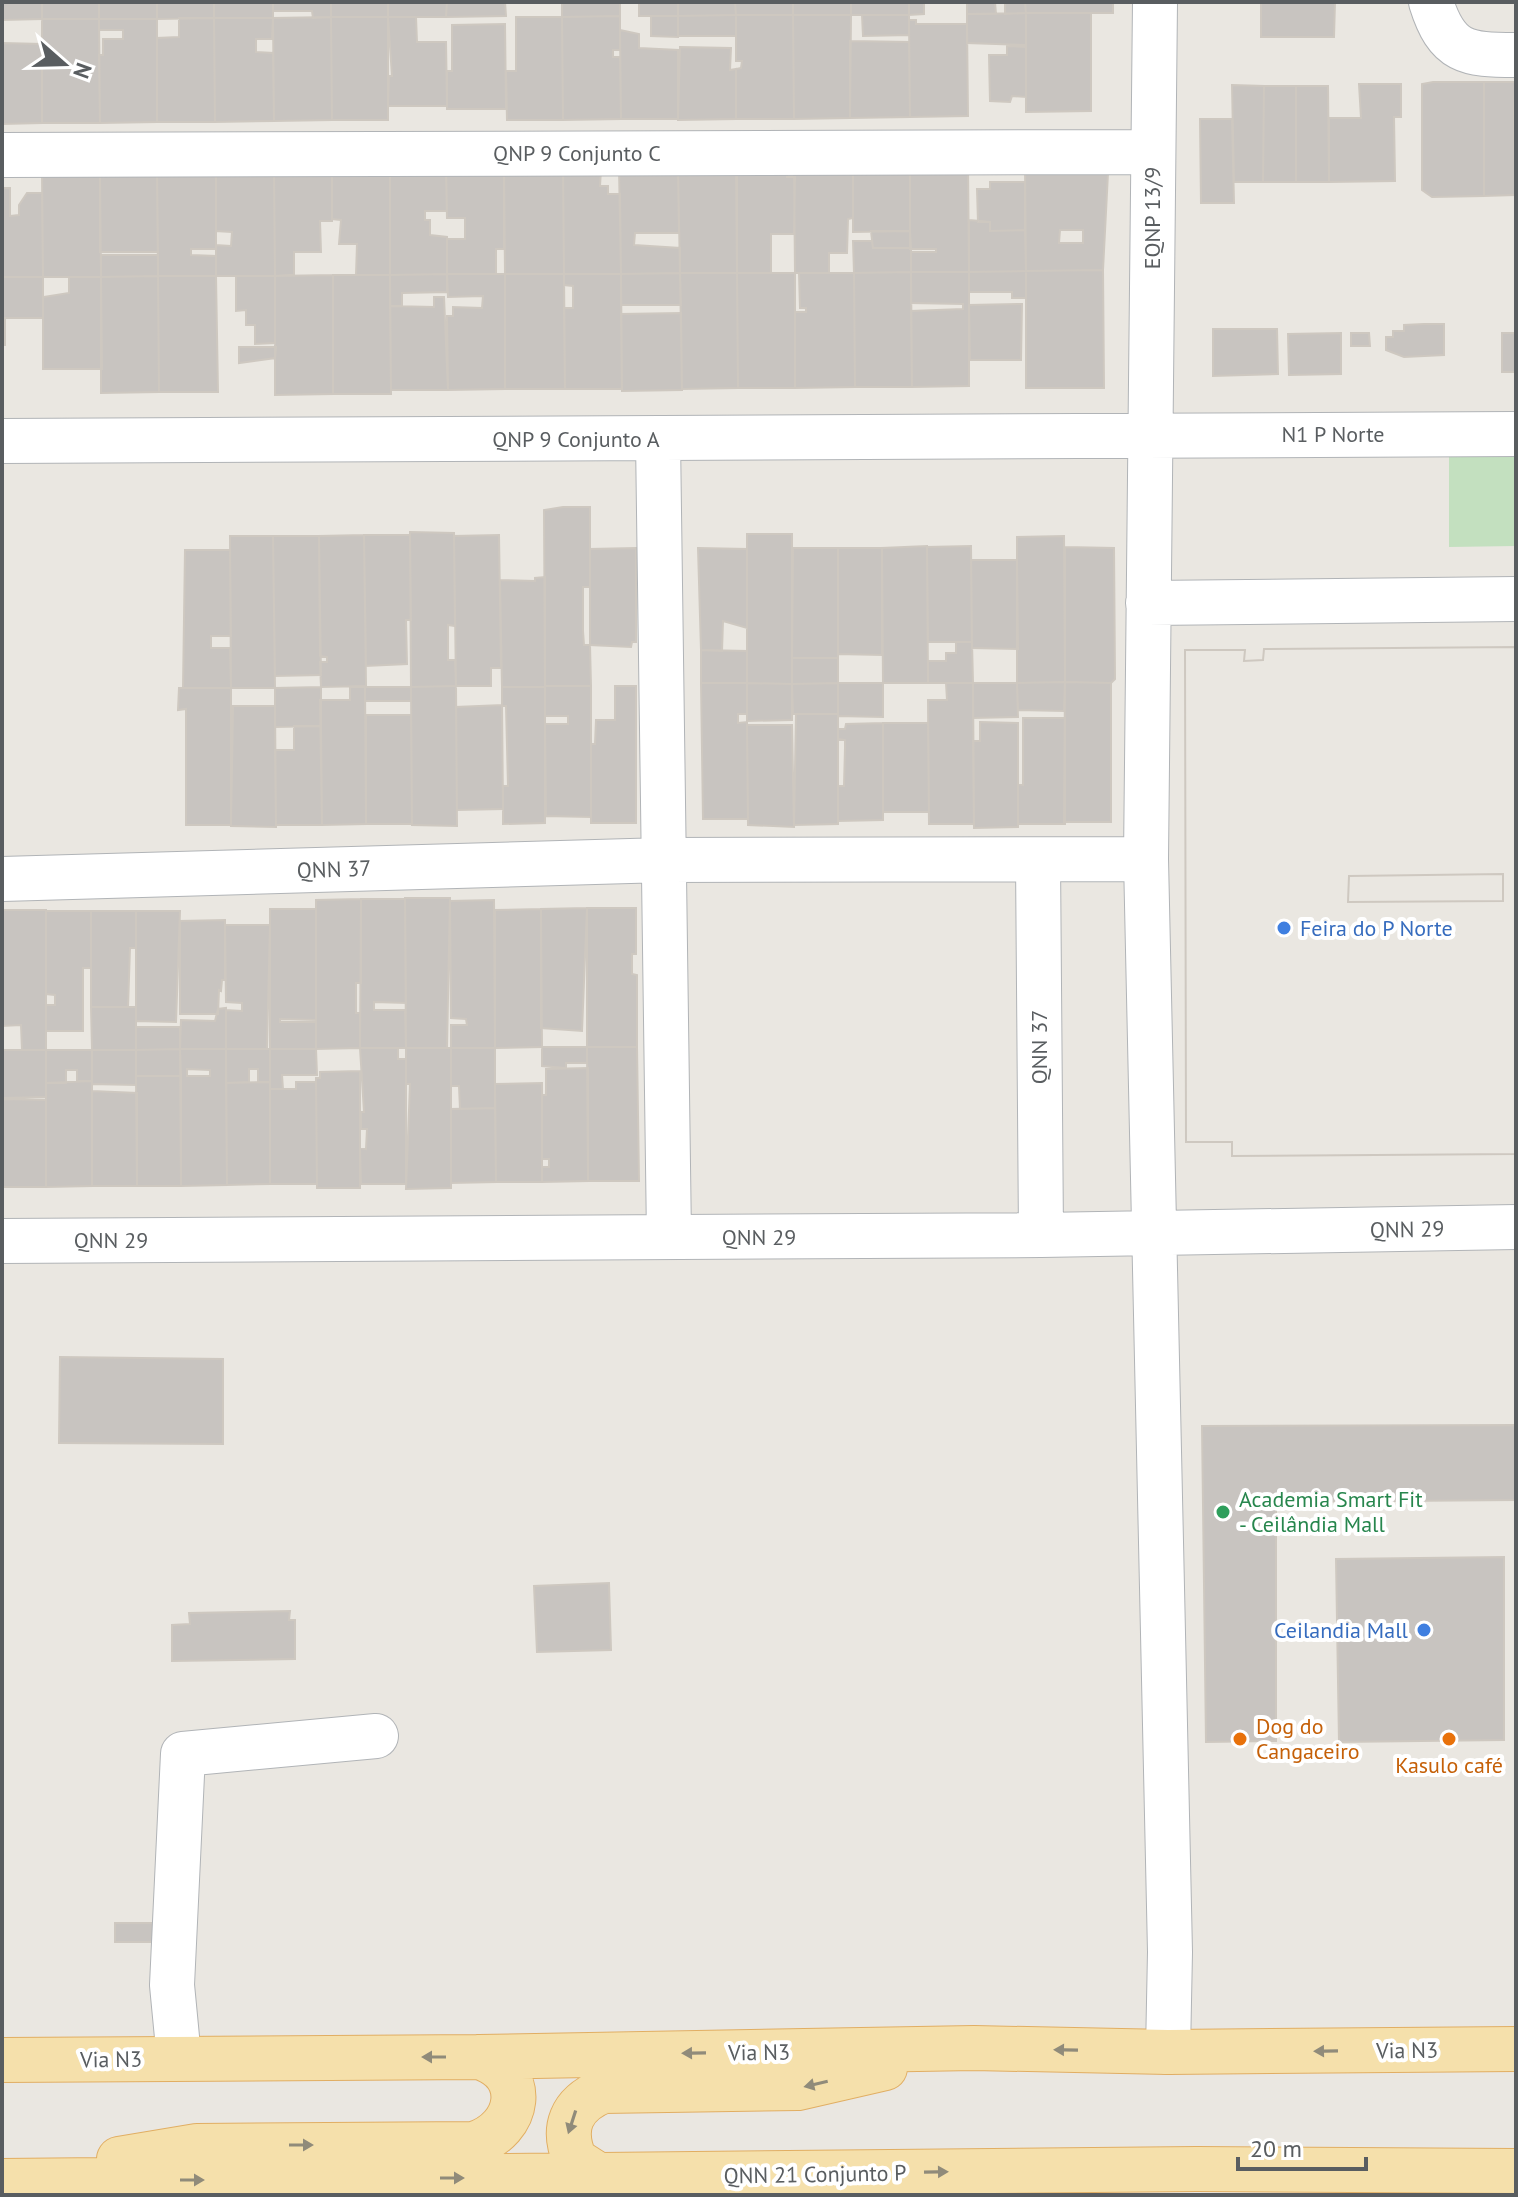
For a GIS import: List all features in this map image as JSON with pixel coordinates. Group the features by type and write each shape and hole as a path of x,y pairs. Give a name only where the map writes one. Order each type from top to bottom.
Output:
{"main road":[{"name":"Via N3","path":"2,2060 479,2057 974,2048 1168,2052 1516,2049"},
{"path":"600,2176 575,2160 567,2131 579,2105 603,2091 798,2088 974,2048"},
{"path":"2,2180 197,2146 474,2144 501,2130 510,2117 513,2101 511,2085 503,2072 491,2061 479,2057"},
{"path":"1196,2182 1516,2171"},
{"name":"QNN 21 Conjunto P","path":"2,2180 600,2176 1196,2182"}],"street":[{"name":"EQNP 13/9","path":"1149,435 1155,2"},
{"path":"1431,2 1439,28 1455,47 1481,55 1516,55"},
{"name":"QNP 9 Conjunto C","path":"2,155 1152,152"},
{"name":"N1 P Norte","path":"1149,435 1516,434"},
{"path":"1149,435 1146,859 1170,1952 1168,2052"},
{"name":"QNP 9 Conjunto A","path":"2,441 1149,435"},
{"path":"658,439 669,1237"},
{"path":"1148,603 1516,599"},
{"name":"QNN 37","path":"2,879 665,860 1146,859"},
{"name":"QNN 37","path":"1038,860 1041,1235"},
{"name":"QNN 29","path":"2,1241 1041,1235 1516,1227"},
{"path":"179,2058 172,1985 183,1754 376,1736"}],"green space":[{"path":"1516,456 1516,546 1449,547 1449,457"}],"building":[{"path":"2,2 42,2 42,19 2,20"},
{"path":"42,2 99,2 99,19 42,19"},
{"path":"99,2 157,2 157,19 99,19"},
{"path":"157,2 214,2 214,18 157,19"},
{"path":"214,2 273,2 273,18 214,18"},
{"path":"273,2 331,2 331,17 313,18 312,11 273,11"},
{"path":"331,2 388,2 388,17 331,17"},
{"path":"388,2 447,2 446,17 388,17"},
{"path":"447,2 505,2 506,16 446,17"},
{"path":"562,2 620,2 620,16 562,17"},
{"path":"639,2 678,2 678,16 639,16"},
{"path":"678,2 735,2 736,15 678,16"},
{"path":"735,2 793,2 793,15 736,15"},
{"path":"793,2 851,2 851,15 793,15"},
{"path":"851,2 909,2 909,15 851,15"},
{"path":"909,2 924,2 924,14 909,15"},
{"path":"967,2 995,2 996,14 967,14"},
{"path":"1005,2 1025,2 1026,13 1005,14"},
{"path":"1025,2 1113,2 1113,13 1026,13"},
{"path":"1261,2 1335,2 1334,37 1261,37"},
{"path":"1026,13 1091,13 1091,111 1026,112"},
{"path":"1026,13 1026,45 967,43 967,14"},
{"path":"736,15 736,36 678,36 678,16"},
{"path":"736,15 793,15 794,119 736,119 736,69 741,68 742,61 736,61"},
{"path":"793,15 851,15 850,118 794,119"},
{"path":"862,15 909,15 909,35 863,36"},
{"path":"620,16 620,50 613,50 613,57 620,57 621,119 563,120 562,17"},
{"path":"651,16 678,16 678,37 651,36"},
{"path":"331,17 388,17 388,120 332,120"},
{"path":"331,17 332,120 274,121 273,18"},
{"path":"388,17 416,17 417,42 446,42 447,106 388,106 389,76 392,76"},
{"path":"516,17 562,17 563,120 507,120 506,71 516,71"},
{"path":"179,18 214,18 215,122 157,122 157,38 179,37"},
{"path":"214,18 273,18 272,39 256,39 256,52 273,53 274,121 215,122"},
{"path":"42,19 99,19 100,123 42,123"},
{"path":"99,19 157,19 157,122 100,123 99,55 103,55 103,39 123,39 123,30 99,30"},
{"path":"909,20 916,20 916,24 967,24 968,116 910,117"},
{"path":"505,24 506,109 447,109 447,71 452,71 452,25"},
{"path":"620,30 639,34 639,48 678,50 678,119 621,119"},
{"path":"850,41 909,42 910,117 850,118"},
{"path":"2,43 42,44 42,123 2,124"},
{"path":"1007,46 1026,47 1026,97 1012,96 1010,102 990,101 989,55 1007,55"},
{"path":"680,47 731,48 730,70 736,69 736,119 678,120"},
{"path":"1484,82 1484,196 1432,197 1422,190 1422,84"},
{"path":"1484,82 1515,82 1515,195 1484,196"},
{"path":"1516,82 1515,195 1514,112"},
{"path":"1359,84 1401,84 1401,117 1394,117 1395,181 1329,182 1329,118 1361,118"},
{"path":"1232,85 1264,86 1263,182 1234,182"},
{"path":"1264,86 1296,86 1296,182 1263,182"},
{"path":"1296,86 1328,86 1329,182 1296,182"},
{"path":"1200,119 1232,119 1234,203 1201,203"},
{"path":"736,165 787,172 787,177 795,177 794,234 771,234 771,273 737,273"},
{"path":"794,165 853,166 853,218 848,219 847,253 829,253 829,273 795,273"},
{"path":"563,166 564,274 505,274 504,167"},
{"path":"853,166 910,166 910,231 853,232"},
{"path":"910,166 968,166 969,272 911,272 911,252 936,252 936,249 910,249"},
{"path":"504,167 504,249 496,249 496,274 447,274 447,239 465,239 465,218 447,218 446,169"},
{"path":"1025,167 1108,173 1103,270 1026,271","holes":["1060,230 1083,230 1083,243 1059,243"]},
{"path":"390,168 446,169 447,211 425,211 425,220 430,220 430,235 447,237 447,274 390,275"},
{"path":"390,168 390,275 356,275 357,244 339,244 341,220 332,219 332,169"},
{"path":"619,168 678,169 679,233 635,233 634,245 680,248 680,273 621,274"},
{"path":"678,169 737,169 737,273 680,273"},
{"path":"563,170 601,170 600,186 608,186 608,194 620,194 621,274 564,274"},
{"path":"274,171 275,276 216,276 216,245 231,246 232,232 216,231 216,172"},
{"path":"42,172 100,175 101,277 43,277"},
{"path":"157,172 216,172 216,249 191,249 191,255 216,256 216,276 158,276"},
{"path":"157,172 158,252 100,252 100,175"},
{"path":"274,172 332,172 332,221 320,221 321,252 294,252 294,275 275,276"},
{"path":"990,182 1025,182 1025,230 990,231 990,222 978,222 977,189 990,189"},
{"path":"2,188 10,188 10,216 19,215 19,205 27,193 42,193 43,277 2,277"},
{"path":"969,220 990,222 990,231 1025,230 1026,271 969,272"},
{"path":"871,231 910,231 911,248 873,248"},
{"path":"853,241 872,241 873,248 911,248 911,272 854,273"},
{"path":"101,255 158,255 158,276 101,277"},
{"path":"1103,270 1104,388 1026,388 1026,271"},
{"path":"1026,271 1026,298 1012,298 1012,292 969,292 969,272"},
{"path":"911,272 912,387 855,387 854,273"},
{"path":"911,272 969,272 969,386 912,387 911,311 963,309 963,304 911,303"},
{"path":"680,273 681,305 621,305 621,274"},
{"path":"680,273 737,273 738,388 682,389"},
{"path":"737,273 795,273 795,388 738,388"},
{"path":"799,273 854,273 855,387 795,388 795,312 806,312 806,308 800,308"},
{"path":"447,274 447,292 402,293 402,306 390,306 390,275"},
{"path":"447,274 505,274 505,389 448,390 447,316 453,316 453,307 482,308 483,296 448,297"},
{"path":"505,274 564,274 565,389 505,389"},
{"path":"564,274 621,274 622,389 565,389 564,308 573,308 573,286 564,285"},
{"path":"333,275 333,394 275,395 275,276"},
{"path":"333,275 390,275 391,394 333,394"},
{"path":"158,276 216,276 218,392 159,392"},
{"path":"158,276 159,392 101,393 101,277"},
{"path":"236,276 275,276 275,343 255,344 255,325 246,325 246,310 236,311"},
{"path":"2,277 43,277 43,318 5,318 5,345 2,345"},
{"path":"69,277 101,277 102,369 43,369 43,297 69,293"},
{"path":"434,297 444,297 448,390 391,390 390,306 434,307"},
{"path":"1022,304 1021,360 970,360 969,305"},
{"path":"681,313 682,390 622,391 621,314"},
{"path":"1444,324 1444,355 1404,357 1386,350 1386,337 1393,337 1393,331 1404,331 1404,325"},
{"path":"1213,329 1277,329 1278,374 1213,376"},
{"path":"1341,333 1341,374 1289,375 1288,334"},
{"path":"1351,333 1369,333 1370,346 1351,346"},
{"path":"1502,333 1516,333 1516,372 1502,372"},
{"path":"239,347 276,347 275,358 239,363"},
{"path":"590,507 590,587 583,587 583,631 584,645 590,645 591,686 545,686 544,510"},
{"path":"410,532 454,533 455,626 448,625 448,660 455,660 456,686 411,687"},
{"path":"747,534 792,534 792,684 747,683"},
{"path":"364,535 410,535 411,620 406,620 407,664 366,666"},
{"path":"364,535 366,686 321,687 320,662 327,662 327,657 320,656 319,536"},
{"path":"499,535 501,668 491,668 491,686 456,686 454,536"},
{"path":"230,536 273,536 275,688 231,688"},
{"path":"273,536 319,536 321,675 275,676"},
{"path":"1064,536 1065,682 1017,683 1017,537"},
{"path":"927,546 928,683 883,683 882,548"},
{"path":"971,546 972,642 928,642 927,547"},
{"path":"1065,547 1114,548 1115,679 1111,683 1065,682"},
{"path":"636,548 636,642 632,642 631,647 590,645 590,549"},
{"path":"698,548 747,549 747,628 723,621 722,651 701,650"},
{"path":"793,548 838,548 838,658 792,658"},
{"path":"838,548 882,548 882,655 838,654"},
{"path":"185,550 230,550 231,636 211,636 211,648 230,648 231,688 183,688"},
{"path":"971,560 1017,560 1018,649 972,648"},
{"path":"545,577 545,687 502,687 500,580 535,581 535,578"},
{"path":"956,642 972,642 973,683 928,683 928,661 946,661 946,653 956,653"},
{"path":"1516,647 1516,1154 1232,1156 1232,1142 1186,1142 1185,650 1245,650 1244,661 1263,660 1264,649","holes":["1503,874 1503,901 1348,902 1349,876"]},
{"path":"1516,647 1516,1154 1232,1156 1232,1142 1186,1142 1185,650 1245,650 1244,661 1263,660 1264,649","holes":["1503,874 1503,901 1348,902 1349,876"]},
{"path":"701,650 747,651 747,683 701,683"},
{"path":"792,658 838,658 838,683 792,684"},
{"path":"1065,682 1111,683 1111,822 1064,822"},
{"path":"1065,682 1064,711 1018,710 1017,683"},
{"path":"701,683 747,683 747,714 738,714 738,723 747,722 748,819 703,819"},
{"path":"747,683 792,684 792,720 747,721"},
{"path":"838,683 838,714 793,714 792,684"},
{"path":"838,683 883,683 883,717 838,716"},
{"path":"946,683 973,683 974,824 929,824 928,700 947,700"},
{"path":"973,683 1017,683 1018,717 973,718"},
{"path":"456,686 457,826 412,825 411,687"},
{"path":"545,686 591,686 591,817 546,816 545,724 568,724 568,716 545,716"},
{"path":"615,686 636,686 636,823 591,823 591,744 595,744 596,720 615,720"},
{"path":"321,687 321,726 275,727 275,688"},
{"path":"350,687 365,687 366,824 322,825 320,700 350,700"},
{"path":"365,687 411,687 411,701 365,701"},
{"path":"502,687 545,687 545,823 503,824 503,786 508,786 506,706 502,706"},
{"path":"179,688 231,688 231,825 186,825 186,709 178,710"},
{"path":"502,705 503,809 457,810 456,707"},
{"path":"233,706 275,706 276,827 231,826"},
{"path":"796,714 838,714 838,824 794,825"},
{"path":"366,715 411,715 412,824 366,824"},
{"path":"1023,718 1065,718 1065,824 1018,824 1018,784 1023,785"},
{"path":"980,722 1018,723 1018,827 974,828 973,741 980,741"},
{"path":"883,723 928,723 929,812 883,812"},
{"path":"883,723 883,820 838,821 838,786 844,786 845,740 838,739 838,729 845,729 846,724"},
{"path":"747,725 792,725 794,827 748,825"},
{"path":"294,726 321,726 322,825 276,825 275,750 294,750"},
{"path":"405,898 450,898 447,1048 406,1048"},
{"path":"361,899 405,899 406,1003 374,1002 374,1010 405,1010 406,1048 360,1048"},
{"path":"361,899 361,983 356,983 360,1048 316,1049 316,900"},
{"path":"494,900 495,1048 451,1048 451,1025 467,1025 466,1019 451,1018 450,901"},
{"path":"587,908 582,1031 541,1028 541,909"},
{"path":"587,908 636,908 636,954 632,954 632,974 637,975 637,1047 587,1047"},
{"path":"270,909 316,909 316,1020 280,1019 280,1022 316,1022 316,1049 270,1049"},
{"path":"541,909 542,1047 495,1048 495,910"},
{"path":"2,910 46,910 46,1050 22,1050 21,1025 2,1026"},
{"path":"46,911 91,911 91,968 83,968 83,1031 46,1031 46,1005 55,1005 55,995 46,994"},
{"path":"91,911 136,911 136,948 130,948 128,1007 91,1007"},
{"path":"136,911 180,911 176,1022 136,1021"},
{"path":"225,920 225,980 222,980 219,990 218,1014 180,1014 180,921"},
{"path":"225,925 270,925 267,1049 226,1049 226,1010 242,1011 242,1003 226,1002"},
{"path":"91,1007 136,1007 136,1050 92,1050"},
{"path":"226,1008 226,1049 180,1049 181,1020 215,1021 218,1009"},
{"path":"136,1027 180,1027 180,1049 136,1050"},
{"path":"542,1047 587,1047 587,1063 566,1063 566,1068 542,1066"},
{"path":"587,1047 637,1047 639,1181 588,1181"},
{"path":"360,1048 398,1048 398,1059 406,1059 406,1184 361,1184 360,1148 366,1149 367,1129 361,1129 361,1112 364,1112"},
{"path":"406,1048 451,1048 451,1188 406,1189 410,1084 406,1084"},
{"path":"451,1048 495,1048 495,1108 460,1109 459,1086 451,1086"},
{"path":"180,1049 226,1049 227,1185 181,1186","holes":["187,1069 210,1070 210,1076 187,1076"]},
{"path":"180,1049 181,1076 136,1076 136,1050"},
{"path":"226,1049 270,1049 270,1082 258,1082 258,1069 249,1069 249,1082 226,1083"},
{"path":"270,1049 316,1049 317,1075 282,1075 283,1089 270,1089"},
{"path":"2,1050 46,1050 46,1097 2,1098"},
{"path":"46,1050 92,1050 92,1081 77,1081 77,1070 66,1070 66,1083 46,1083"},
{"path":"92,1050 136,1050 136,1085 92,1084"},
{"path":"588,1068 588,1181 542,1182 542,1167 549,1167 549,1159 542,1159 542,1095 546,1095 546,1069"},
{"path":"360,1071 360,1188 317,1188 316,1078 320,1078 320,1072"},
{"path":"136,1076 181,1076 181,1186 137,1186"},
{"path":"92,1081 92,1186 46,1187 46,1083"},
{"path":"270,1082 270,1184 227,1185 226,1083"},
{"path":"296,1082 316,1082 317,1184 270,1184 270,1089 296,1089"},
{"path":"542,1083 542,1182 496,1182 495,1084"},
{"path":"92,1091 137,1093 137,1186 92,1186"},
{"path":"2,1099 46,1100 46,1187 2,1187"},
{"path":"495,1108 496,1182 451,1183 451,1109"},
{"path":"60,1357 223,1359 223,1444 59,1443"},
{"path":"1516,1425 1516,1500 1276,1502 1276,1741 1206,1742 1202,1426"},
{"path":"1504,1557 1504,1740 1339,1742 1336,1559"},
{"path":"609,1583 611,1650 537,1652 534,1586"},
{"path":"290,1611 289,1620 295,1620 295,1659 172,1661 172,1625 190,1624 189,1613"},
{"path":"115,1923 153,1923 153,1942 115,1942"}],"place":[{"name":"Feira do P Norte","path":"1284,928"},
{"name":"Academia Smart Fit - Ceilândia Mall","path":"1223,1512"},
{"name":"Ceilandia Mall","path":"1424,1630"},
{"name":"Dog do Cangaceiro","path":"1240,1739"},
{"name":"Kasulo café","path":"1449,1739"}]}
